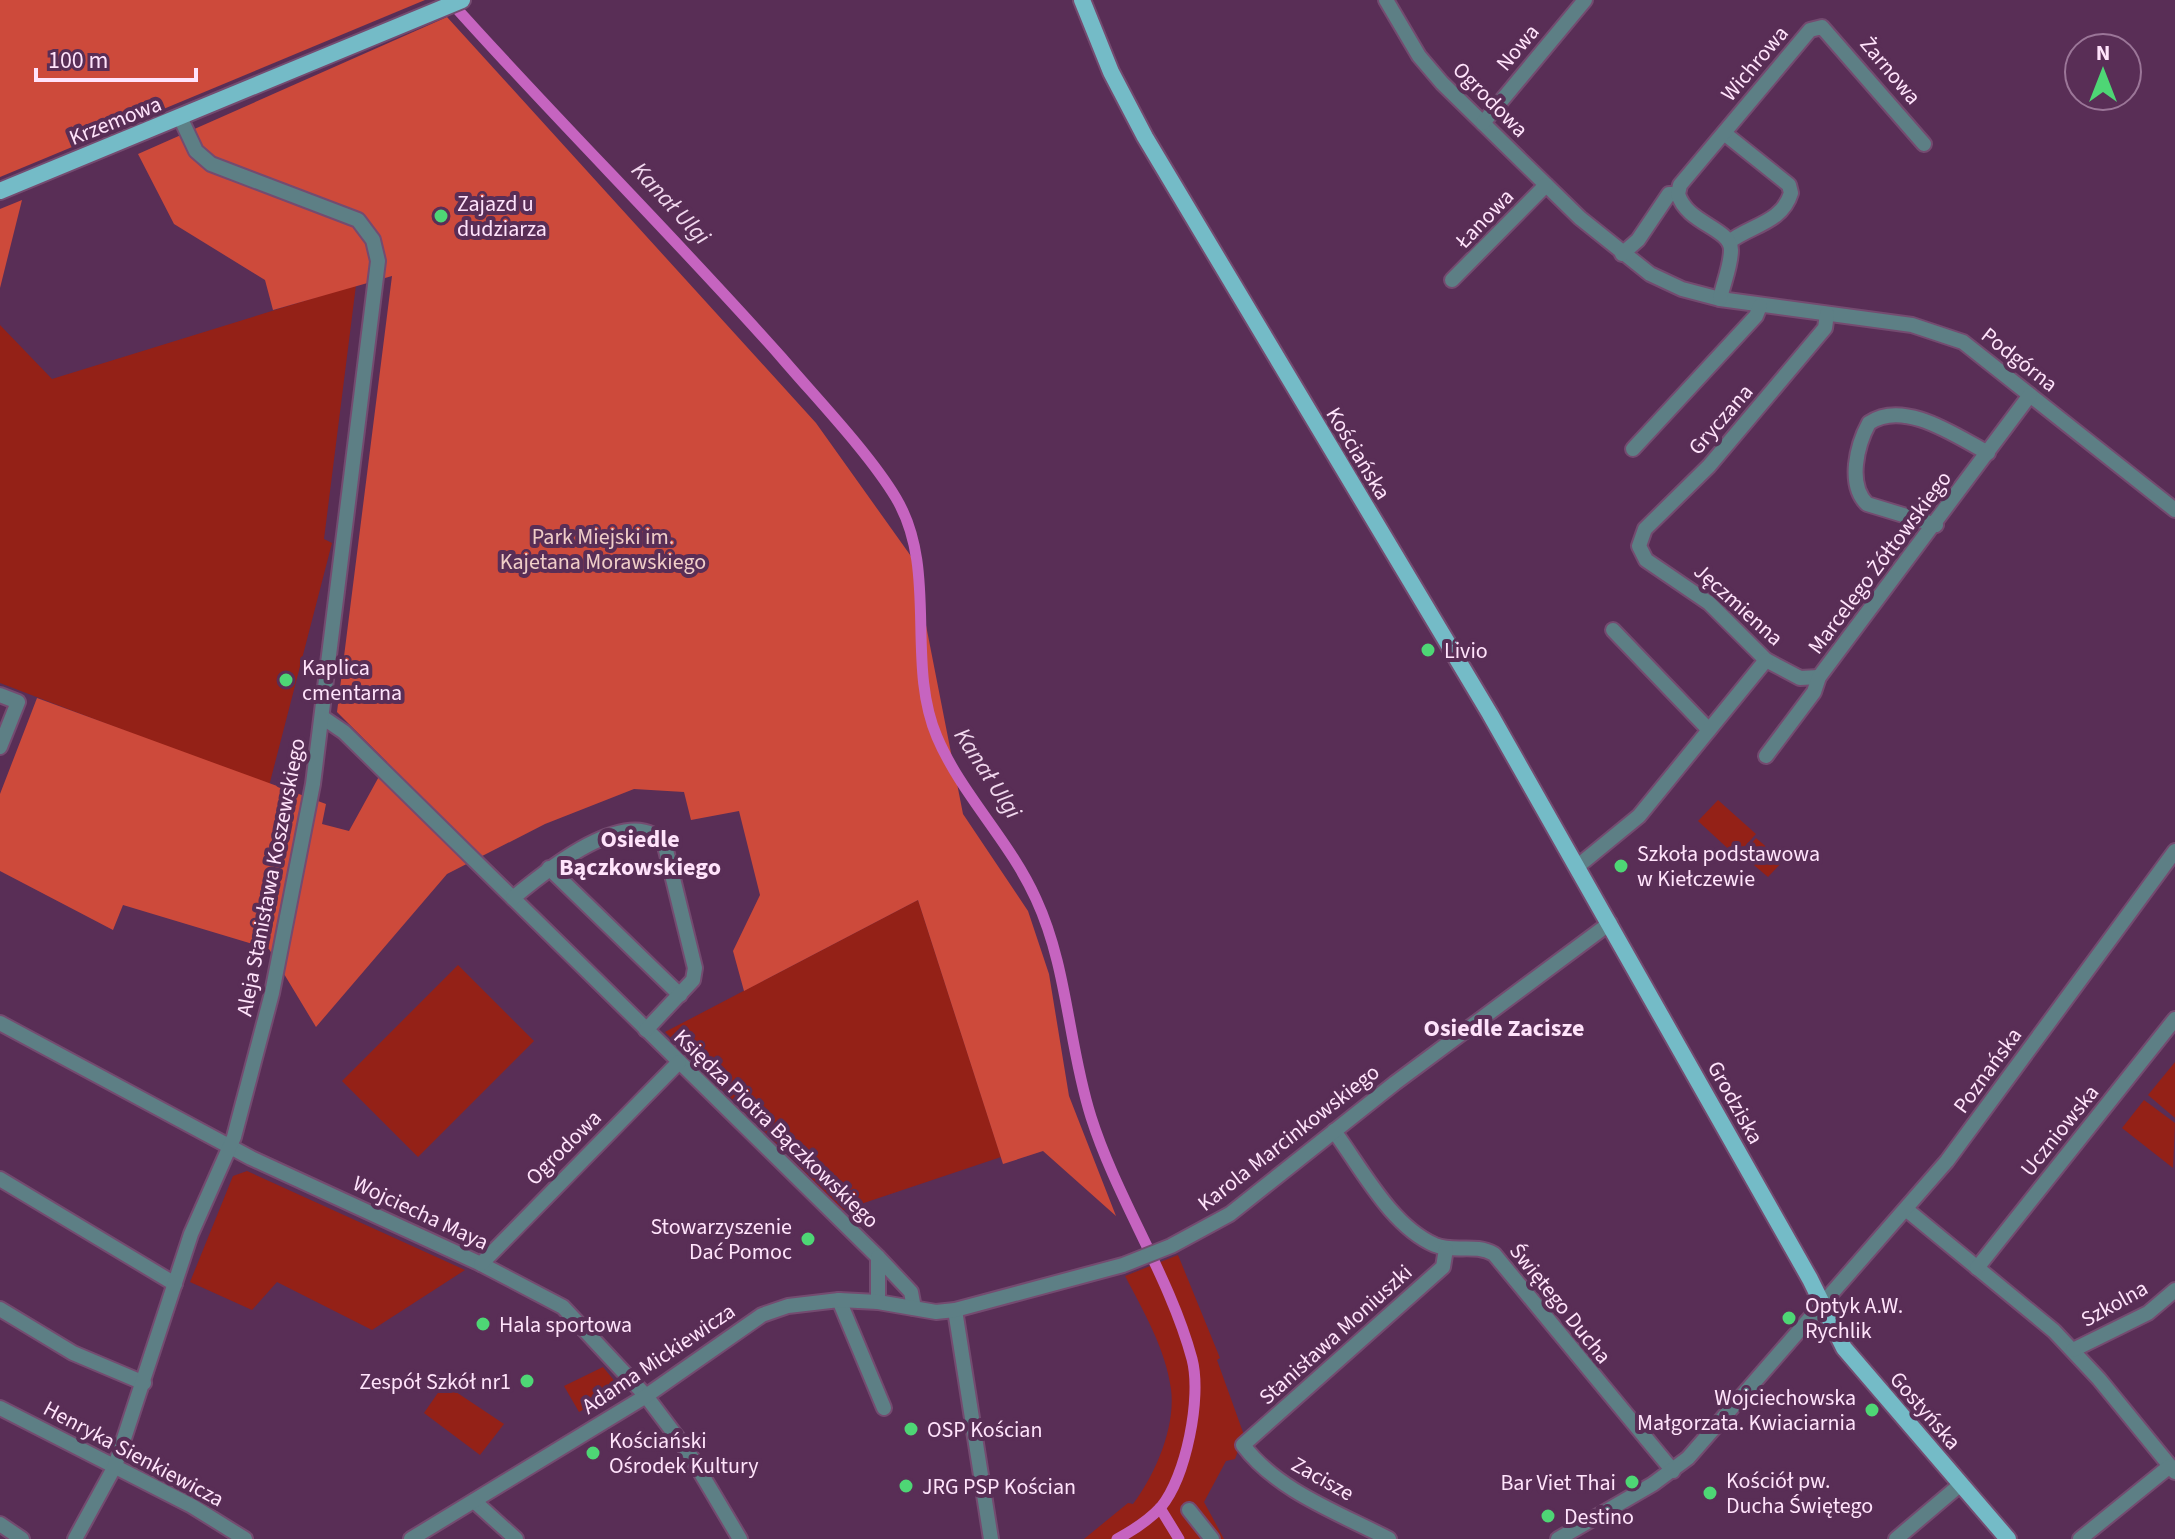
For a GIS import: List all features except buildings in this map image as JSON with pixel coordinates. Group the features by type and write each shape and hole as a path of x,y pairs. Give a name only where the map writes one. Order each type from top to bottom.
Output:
{"main road":[{"name":"Krzemowa","path":"0,191 462,0"},
{"name":"Kościańska","path":"1082,0 1111,72 1145,137 1610,923"},
{"name":"Grodziska","path":"1610,923 1821,1304"},
{"name":"Gostyńska","path":"1821,1304 1844,1348 2008,1539"}],"street":[{"name":"Ogrodowa","path":"1386,0 1419,56 1580,218"},
{"name":"Nowa","path":"1483,123 1585,0"},
{"name":"Wichrowa","path":"1678,194 1680,185 1810,30 1822,27"},
{"name":"Żarnowa","path":"1822,27 1924,144"},
{"name":"Aleja Stanisława Koszewskiego","path":"75,1539 115,1466 191,1234 231,1147 276,973 313,784 376,278 376,249 364,226 350,215 211,164 196,151 180,117"},
{"name":"Wichrowa","path":"1724,133 1789,185 1791,193 1781,211 1767,223 1729,242"},
{"name":"Łanowa","path":"1452,280 1546,185"},
{"path":"1622,254 1638,240 1669,194 1678,194 1688,214 1722,234 1729,242 1731,251 1720,299"},
{"name":"Podgórna","path":"1580,218 1650,274 1682,289 1760,306 1912,325 1943,334 1979,353 2175,510"},
{"path":"1633,449 1756,316 1760,306"},
{"name":"Gryczana","path":"1639,546 1645,529 1709,466 1825,328 1827,314"},
{"name":"Marcelego Żółtowskiego","path":"1766,756 1814,692 1819,677 1936,525 2030,395"},
{"path":"1936,525 1867,504 1861,498 1856,474 1869,423 1884,415 1910,418 1942,427 1988,453"},
{"name":"Jęczmienna","path":"1639,546 1646,560 1709,603 1766,660 1800,678 1819,677"},
{"path":"1613,630 1709,730"},
{"path":"1578,866 1639,816 1766,660"},
{"path":"0,695 18,702 0,747"},
{"name":"Księdza Piotra Bączkowskiego","path":"322,717 344,732 878,1257 911,1292 914,1308"},
{"name":"Księdza Piotra Bączkowskiego","path":"513,898 561,857 628,830 641,829 658,836 665,846 695,968 693,980 646,1030"},
{"name":"Poznańska","path":"1558,1539 1673,1471 1793,1340 1947,1161 2175,851"},
{"name":"Księdza Piotra Bączkowskiego","path":"549,868 680,995"},
{"name":"Karola Marcinkowskiego","path":"955,1310 1128,1263 1168,1248 1230,1214 1334,1131 1610,923"},
{"name":"Wojciecha Maya","path":"0,1023 231,1147 481,1264 563,1307 646,1396 689,1453 740,1539"},
{"name":"Uczniowska","path":"1977,1268 2174,1024"},
{"name":"Ogrodowa","path":"481,1264 679,1062"},
{"name":"Świętego Ducha","path":"1334,1131 1406,1228 1446,1249 1477,1248 1494,1254 1673,1471"},
{"path":"0,1179 175,1284"},
{"path":"1907,1210 2073,1350 2173,1469 2080,1539"},
{"name":"Stanisława Moniuszki","path":"1243,1445 1443,1267 1446,1249"},
{"name":"Księdza Piotra Bączkowskiego","path":"878,1257 878,1302"},
{"name":"Szkolna","path":"2073,1350 2148,1313 2175,1290"},
{"path":"839,1300 884,1408"},
{"name":"Adama Mickiewicza","path":"411,1539 646,1396 762,1315 788,1306 839,1300 878,1302 936,1312 955,1310"},
{"path":"0,1309 73,1353 144,1383"},
{"path":"955,1310 991,1539"},
{"name":"Henryka Sienkiewicza","path":"0,1408 115,1466 245,1539"},
{"name":"Zacisze","path":"1243,1445 1255,1462 1285,1485 1389,1539"},
{"path":"1896,1539 1961,1484"},
{"path":"474,1501 516,1539"},
{"path":"1189,1510 1212,1539"},
{"path":"0,1524 22,1539"}],"shaded area":[{"path":"356,285 324,539 332,543 269,786 0,683 0,325 52,379"},
{"path":"1718,800 1756,834 1736,856 1698,821"},
{"path":"1756,838 1783,861 1768,877 1742,855"},
{"path":"918,900 1001,1157 843,1210 665,1032"},
{"path":"458,965 534,1041 418,1157 342,1081"},
{"path":"2175,1062 2175,1118 2148,1095"},
{"path":"2144,1100 2175,1123 2173,1168 2122,1128"},
{"path":"247,1171 465,1270 372,1330 277,1282 252,1310 190,1282 233,1176"},
{"path":"1178,1255 1220,1358 1217,1360 1244,1435 1235,1459 1226,1461 1204,1502 1224,1539 1084,1539 1128,1503 1133,1504 1162,1450 1172,1404 1168,1374 1153,1331 1125,1276"},
{"path":"603,1367 621,1389 579,1412 564,1386"},
{"path":"444,1384 504,1424 480,1455 424,1413"}],"green space":[{"path":"0,0 425,0 0,177"},
{"name":"Park Miejski im. Kajetana Morawskiego","path":"447,17 816,423 913,559 963,814 1028,911 1049,974 1069,1096 1116,1216 1043,1151 1003,1164 918,900 744,991 733,951 760,895 739,811 691,820 684,792 634,789 545,824 447,874 316,1027 269,949 123,905 113,930 0,871 0,794 37,698 326,804 322,824 349,831 387,762 337,712 392,276 273,310 265,280 174,224 138,154"},
{"path":"22,200 0,288 0,209"}],"waterway":[{"name":"Kanał Ulgi","path":"449,0 700,268 826,408 885,481 909,526 919,585 923,678 937,737 959,778 1013,857 1047,925 1091,1117 1115,1178 1171,1298 1192,1359 1195,1375 1193,1415 1178,1477 1161,1507 1117,1539"},
{"path":"1160,1508 1179,1539"}],"place":[{"name":"Zajazd u dudziarza","path":"441,216"},
{"name":"Livio","path":"1428,650"},
{"name":"Kaplica cmentarna","path":"286,680"},
{"name":"Szkoła podstawowa w Kiełczewie","path":"1621,866"},
{"name":"Stowarzyszenie Dać Pomoc","path":"808,1239"},
{"name":"Optyk A.W. Rychlik","path":"1789,1318"},
{"name":"Hala sportowa","path":"483,1324"},
{"name":"Zespół Szkół nr1","path":"527,1381"},
{"name":"Wojciechowska Małgorzata. Kwiaciarnia","path":"1872,1410"},
{"name":"OSP Kościan","path":"911,1429"},
{"name":"Kościański Ośrodek Kultury","path":"593,1453"},
{"name":"Bar Viet Thai","path":"1632,1482"},
{"name":"JRG PSP Kościan","path":"906,1486"},
{"name":"Kościół pw. Ducha Świętego","path":"1710,1493"},
{"name":"Destino","path":"1548,1516"}],"district":[{"name":"Osiedle Bączkowskiego","path":"640,853"},
{"name":"Osiedle Zacisze","path":"1504,1028"}]}
